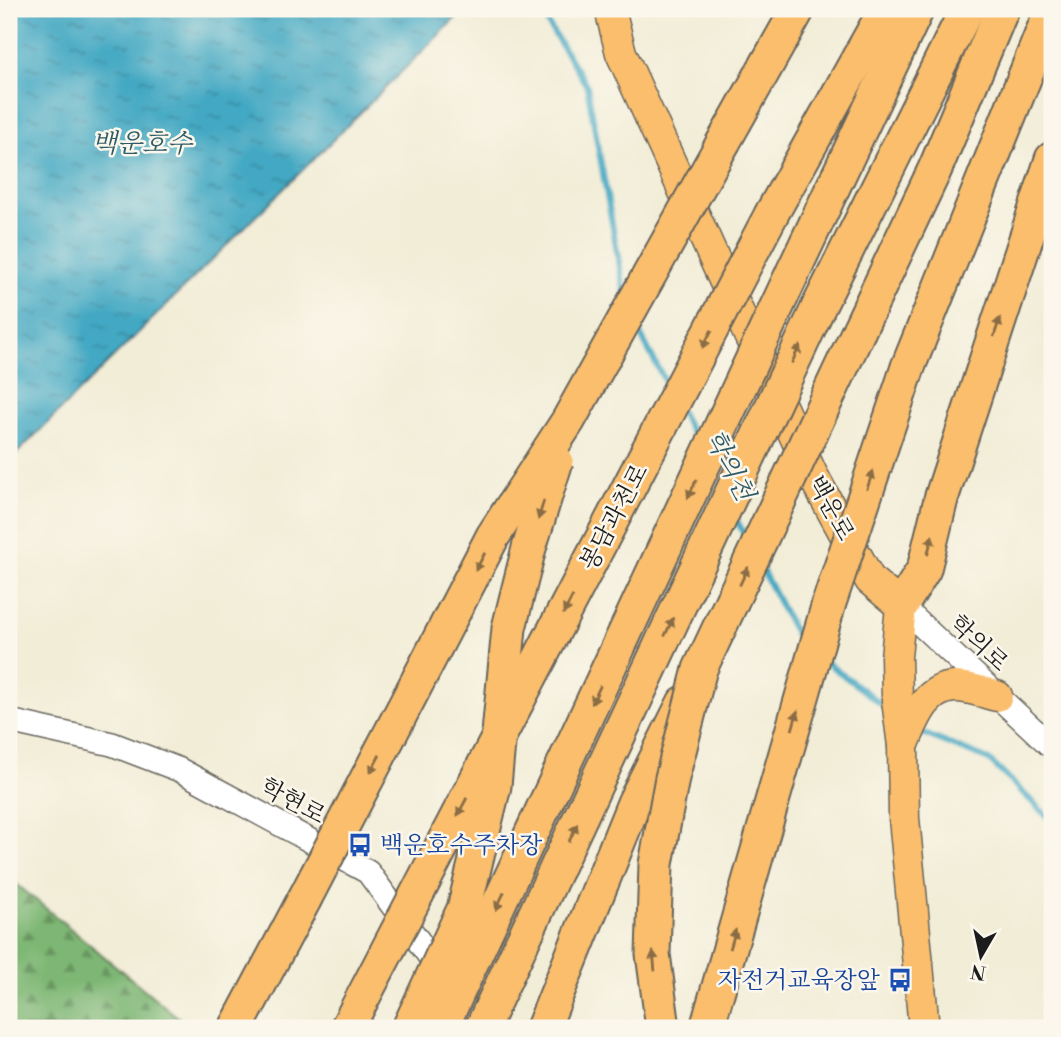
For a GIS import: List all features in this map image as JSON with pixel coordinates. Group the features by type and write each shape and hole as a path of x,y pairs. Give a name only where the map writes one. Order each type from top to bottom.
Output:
{"highway":[{"path":"236,1028 493,536 568,421 798,9"},
{"name":"봉담과천로","path":"347,1028 772,213 886,9"},
{"path":"441,1028 917,9"},
{"path":"482,1028 818,309 968,9"},
{"path":"543,1028 635,803 701,669 935,169 1002,9"},
{"path":"707,1028 829,603 908,366 1052,9"},
{"path":"901,606 924,569 941,499 1052,159"},
{"path":"409,1028 464,909 494,786 509,628 529,548 568,421"},
{"path":"663,1028 653,954 656,864 673,778 701,669"}],"main road":[{"name":"백운로","path":"610,9 621,53 811,474 870,580 901,606"},
{"path":"901,606 896,657 912,700 903,746 904,818 924,1028"},
{"path":"912,700 955,687 997,696"}],"street":[{"name":"학의로","path":"901,606 1052,747"},
{"name":"학현로","path":"9,721 112,744 180,770 368,872 482,1028"}],"green space":[{"path":"9,878 191,1028 9,1028"}],"water":[{"name":"백운호수","path":"9,9 465,9 9,461"}],"waterway":[{"name":"학의천","path":"542,9 550,27 587,86 625,295"},
{"name":"학의천","path":"634,322 668,387"},
{"name":"학의천","path":"681,412 698,446"},
{"name":"학의천","path":"734,515 748,542"},
{"name":"학의천","path":"761,568 799,641 805,646"},
{"name":"학의천","path":"822,659 889,710"},
{"name":"학의천","path":"917,731 989,760 1052,821"}],"place":[{"name":"백운호수주차장","path":"360,845"},
{"name":"자전거교육장앞","path":"900,980"}]}
